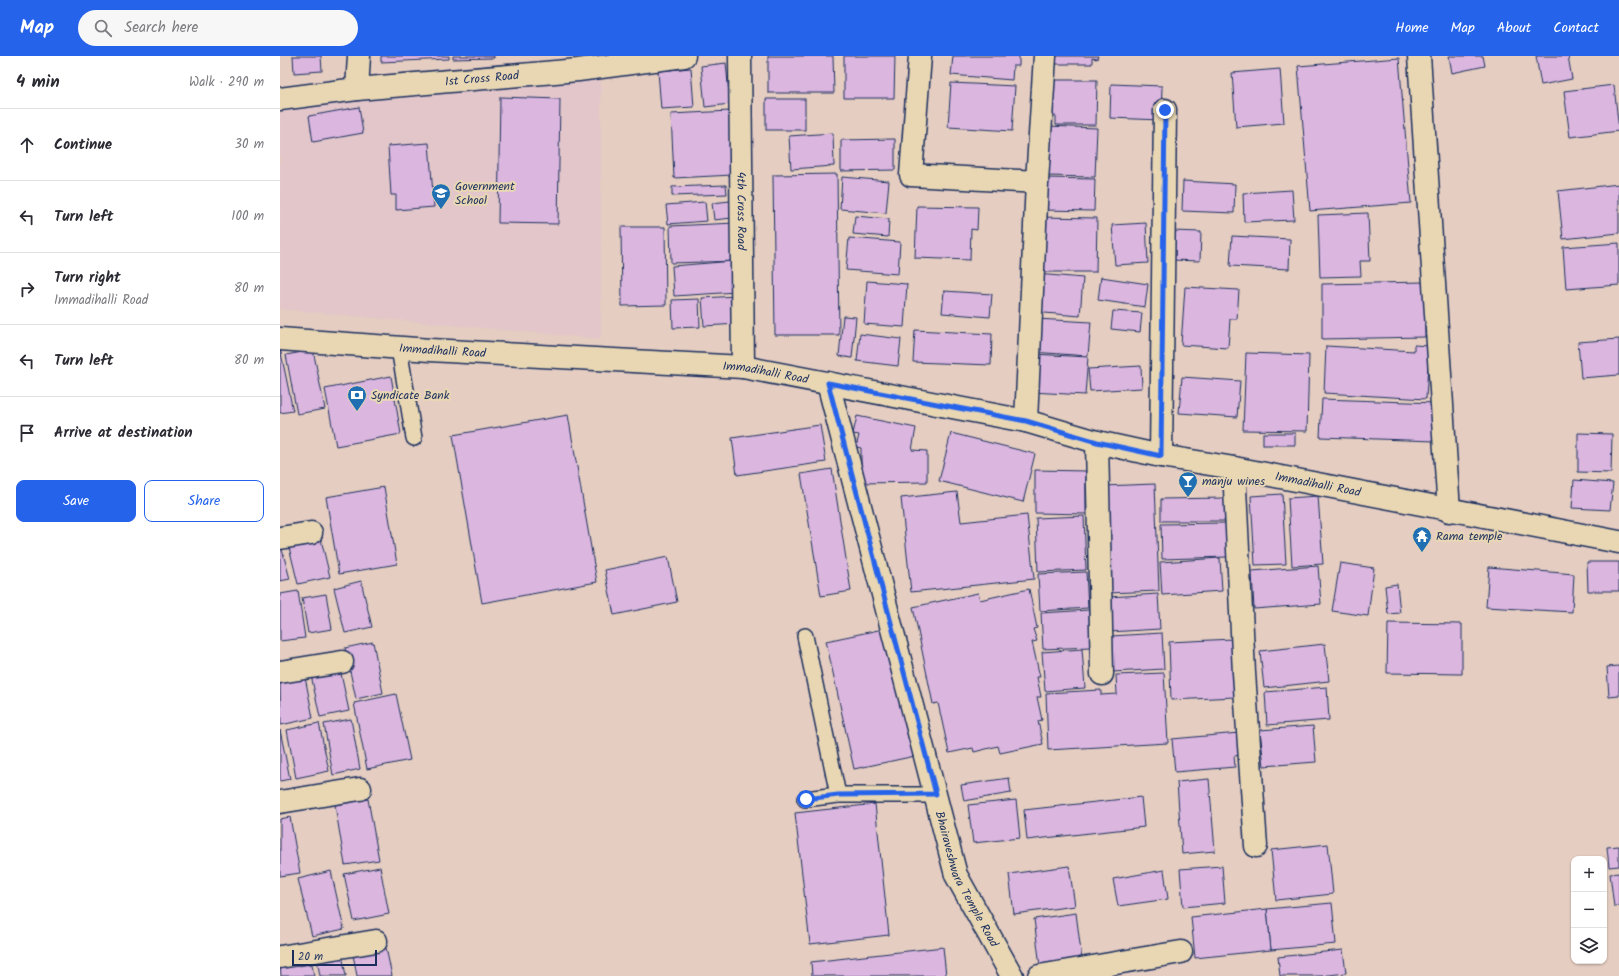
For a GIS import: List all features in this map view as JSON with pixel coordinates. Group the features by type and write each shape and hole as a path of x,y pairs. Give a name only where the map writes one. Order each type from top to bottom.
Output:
{"street":[{"path":"357,90 359,56"},
{"name":"1st Cross Road","path":"280,99 578,63 684,56"},
{"name":"4th Cross Road","path":"740,56 743,367"},
{"path":"920,56 911,175 1037,182"},
{"path":"1026,421 1037,182 1045,56"},
{"path":"1418,56 1449,511"},
{"path":"1161,456 1165,110"},
{"name":"Immadihalli Road","path":"280,339 399,348 743,367 1026,421 1097,442 1161,456 1234,468 1449,511 1619,542"},
{"name":"Bhairaveshwara Temple Road","path":"828,383 956,875 1012,976"},
{"path":"1097,442 1102,674"},
{"path":"1234,468 1244,673 1256,846"},
{"path":"280,538 311,534"},
{"path":"280,672 342,662"},
{"path":"280,802 360,790"},
{"path":"280,957 376,941"},
{"path":"1039,976 1181,952"}],"lane":[{"path":"399,348 414,438"},
{"path":"805,636 838,795"},
{"path":"806,799 838,795 936,794"}],"shaded area":[{"name":"Government School","path":"601,74 601,339 280,309 280,110"}],"building":[{"path":"293,56 321,56 322,71 294,73"},
{"path":"381,56 449,56 449,59 381,62"},
{"path":"453,56 494,56 494,58 453,59"},
{"path":"768,56 833,56 834,93 768,93"},
{"path":"844,56 895,56 894,98 844,98"},
{"path":"953,56 1019,56 1019,66 1013,66 1012,80 951,75"},
{"path":"1055,56 1098,56 1097,59 1092,58 1092,64 1054,64"},
{"path":"1449,56 1483,56 1485,66 1452,73"},
{"path":"1536,56 1568,56 1572,79 1541,85"},
{"path":"1399,58 1411,203 1310,211 1298,66"},
{"path":"726,63 730,104 705,107 701,66"},
{"path":"691,68 694,107 661,109 658,71"},
{"path":"1280,69 1284,123 1236,127 1232,73"},
{"path":"1051,80 1097,80 1096,125 1056,125 1056,116 1053,116"},
{"path":"951,83 1015,86 1012,131 948,127"},
{"path":"1111,84 1162,86 1161,120 1110,118"},
{"path":"1614,85 1619,131 1570,137 1564,91"},
{"path":"500,97 560,99 558,224 498,223"},
{"path":"766,99 805,99 805,130 766,130"},
{"path":"359,107 363,133 313,142 309,116"},
{"path":"730,111 733,175 674,178 671,114"},
{"path":"1047,126 1097,128 1095,177 1046,176"},
{"path":"833,133 834,166 791,169 789,136"},
{"path":"895,139 895,170 841,171 841,140"},
{"path":"429,143 434,207 396,210 396,195 391,195 388,146"},
{"path":"837,174 839,335 775,335 773,175"},
{"path":"842,177 889,181 886,213 840,209"},
{"path":"1044,178 1095,179 1094,211 1043,210"},
{"path":"1183,181 1235,184 1234,213 1182,211"},
{"path":"1619,184 1619,233 1563,239 1558,191"},
{"path":"726,185 727,194 672,196 672,187"},
{"path":"1292,190 1294,220 1244,222 1243,193"},
{"path":"730,201 732,218 714,220 712,203"},
{"path":"705,202 707,221 668,224 666,205"},
{"path":"917,206 978,207 977,230 971,229 970,260 915,258"},
{"path":"1368,213 1370,261 1360,261 1361,276 1320,277 1318,215"},
{"path":"855,216 889,219 888,237 853,234"},
{"path":"1039,217 1097,218 1096,272 1038,272"},
{"path":"736,223 737,261 671,263 670,226"},
{"path":"1146,223 1148,263 1115,265 1112,225"},
{"path":"621,227 665,227 666,305 622,306"},
{"path":"1172,231 1201,232 1200,261 1171,260"},
{"path":"1232,236 1290,239 1289,269 1230,266"},
{"path":"849,238 900,242 898,274 846,270"},
{"path":"1619,243 1619,285 1566,289 1563,247"},
{"path":"734,261 737,292 674,296 672,266"},
{"path":"1037,274 1083,278 1080,316 1033,312"},
{"path":"1101,277 1148,284 1145,307 1098,300"},
{"path":"867,281 907,284 904,327 864,324"},
{"path":"1425,282 1425,337 1322,339 1322,284"},
{"path":"1185,287 1239,290 1237,319 1230,319 1228,348 1181,345"},
{"path":"944,291 992,294 990,317 942,313"},
{"path":"737,296 739,324 704,326 702,298"},
{"path":"699,299 700,327 673,328 672,300"},
{"path":"1113,311 1142,313 1140,332 1111,329"},
{"path":"843,316 856,317 852,358 839,356"},
{"path":"1036,319 1091,322 1088,356 1033,352"},
{"path":"915,330 992,334 991,365 913,362"},
{"path":"860,334 901,339 898,366 857,361"},
{"path":"1619,339 1619,375 1581,378 1578,342"},
{"path":"1414,345 1429,346 1426,399 1324,393 1326,346 1414,351"},
{"path":"280,348 293,411 280,413"},
{"path":"313,350 325,409 297,414 286,355"},
{"path":"1246,353 1309,355 1307,431 1243,430"},
{"path":"1033,354 1088,357 1085,395 1031,392"},
{"path":"1141,366 1142,388 1090,391 1088,369"},
{"path":"391,376 401,434 336,446 325,389"},
{"path":"1182,377 1240,381 1237,417 1179,413"},
{"path":"1322,399 1436,403 1435,441 1320,437"},
{"path":"568,415 597,582 482,603 453,435"},
{"path":"857,416 916,428 912,450 927,451 927,482 861,483 861,448 856,447 859,435 853,434"},
{"path":"820,425 826,462 737,475 732,438"},
{"path":"951,433 1035,454 1023,502 939,481"},
{"path":"1263,433 1295,433 1295,445 1263,445"},
{"path":"1578,433 1612,434 1611,473 1578,472"},
{"path":"832,469 851,591 821,596 801,474"},
{"path":"1035,470 1086,471 1086,514 1035,513"},
{"path":"1574,480 1613,483 1610,510 1572,508"},
{"path":"1155,484 1159,591 1107,593 1103,486"},
{"path":"384,487 397,564 339,574 326,497"},
{"path":"957,492 961,522 1027,515 1034,579 911,592 901,498"},
{"path":"1282,494 1286,564 1255,565 1251,496"},
{"path":"1318,496 1323,564 1292,566 1288,498"},
{"path":"1225,498 1225,521 1161,521 1161,499"},
{"path":"1084,516 1086,570 1038,572 1036,518"},
{"path":"1226,523 1227,557 1162,559 1161,524"},
{"path":"320,535 330,577 298,584 288,543"},
{"path":"280,542 290,579 280,581"},
{"path":"668,557 677,602 614,615 605,570"},
{"path":"1220,558 1222,591 1162,595 1160,562"},
{"path":"1587,562 1619,562 1619,591 1588,591"},
{"path":"1340,563 1374,568 1368,616 1332,611"},
{"path":"1318,566 1321,604 1254,609 1252,571"},
{"path":"1489,567 1574,574 1572,612 1486,607"},
{"path":"1086,572 1088,608 1040,611 1038,574"},
{"path":"361,581 372,627 345,633 334,588"},
{"path":"1397,584 1400,613 1388,614 1385,586"},
{"path":"1029,589 1037,628 1033,629 1037,641 1032,642 1040,677 1037,677 1041,697 1037,697 1042,720 1038,721 1043,744 1000,753 998,746 974,752 973,748 949,753 938,703 933,704 913,607 978,593 980,600"},
{"path":"298,591 305,638 280,641 280,594"},
{"path":"326,594 332,629 308,633 302,598"},
{"path":"1158,594 1160,629 1109,632 1108,597"},
{"path":"1089,610 1090,647 1043,649 1041,613"},
{"path":"1388,623 1462,624 1462,674 1387,673"},
{"path":"888,628 915,756 854,769 826,641"},
{"path":"1162,633 1164,669 1113,672 1111,636"},
{"path":"1233,639 1235,697 1171,700 1169,642"},
{"path":"373,642 383,693 356,699 345,648"},
{"path":"1325,644 1329,681 1264,688 1260,651"},
{"path":"1082,649 1085,688 1045,691 1042,652"},
{"path":"1619,666 1619,696 1609,697 1607,667"},
{"path":"340,669 349,711 320,717 311,675"},
{"path":"1164,673 1168,743 1048,750 1046,693 1101,690 1101,695 1117,694 1116,675"},
{"path":"305,677 313,718 281,725 280,681"},
{"path":"1327,687 1329,720 1267,725 1265,692"},
{"path":"396,694 410,760 367,769 354,703"},
{"path":"351,719 360,769 333,775 324,724"},
{"path":"319,723 329,771 296,778 287,730"},
{"path":"1313,726 1316,762 1264,766 1260,730"},
{"path":"280,730 290,779 280,781"},
{"path":"1239,733 1241,755 1234,756 1235,767 1175,772 1172,739"},
{"path":"1009,778 1011,793 964,801 961,785"},
{"path":"1209,779 1215,851 1182,854 1177,782"},
{"path":"1141,797 1144,827 1027,840 1024,810"},
{"path":"368,799 379,860 345,865 335,805"},
{"path":"1016,800 1020,838 973,843 968,805"},
{"path":"875,804 889,935 810,944 795,813"},
{"path":"290,817 300,873 280,876 280,819"},
{"path":"1328,844 1333,894 1276,900 1271,850"},
{"path":"1619,846 1619,866 1609,867 1607,847"},
{"path":"1069,866 1075,906 1014,914 1009,874"},
{"path":"1222,866 1225,903 1183,907 1180,869"},
{"path":"380,867 389,914 354,921 344,874"},
{"path":"1164,870 1168,899 1118,906 1113,879"},
{"path":"331,871 344,929 312,936 298,879"},
{"path":"1619,873 1619,906 1614,907 1610,874"},
{"path":"1332,903 1336,944 1271,950 1267,909"},
{"path":"1267,909 1271,950 1195,958 1191,917"},
{"path":"1076,913 1082,960 1040,966 1034,919"},
{"path":"385,943 392,976 357,976 352,949"},
{"path":"943,947 946,976 812,976 811,962"},
{"path":"1343,950 1346,973 1321,976 1280,976 1278,957"},
{"path":"342,954 346,976 320,976 317,959"},
{"path":"311,959 314,976 281,976 280,964"}],"place":[{"name":"Government School","path":"441,210"},
{"name":"Syndicate Bank","path":"357,412"},
{"name":"manju wines","path":"1188,498"},
{"name":"Rama temple","path":"1422,553"}],"route":[{"path":"806,799 838,795 936,794 828,383 1026,421 1097,442 1161,456 1165,110"}]}
